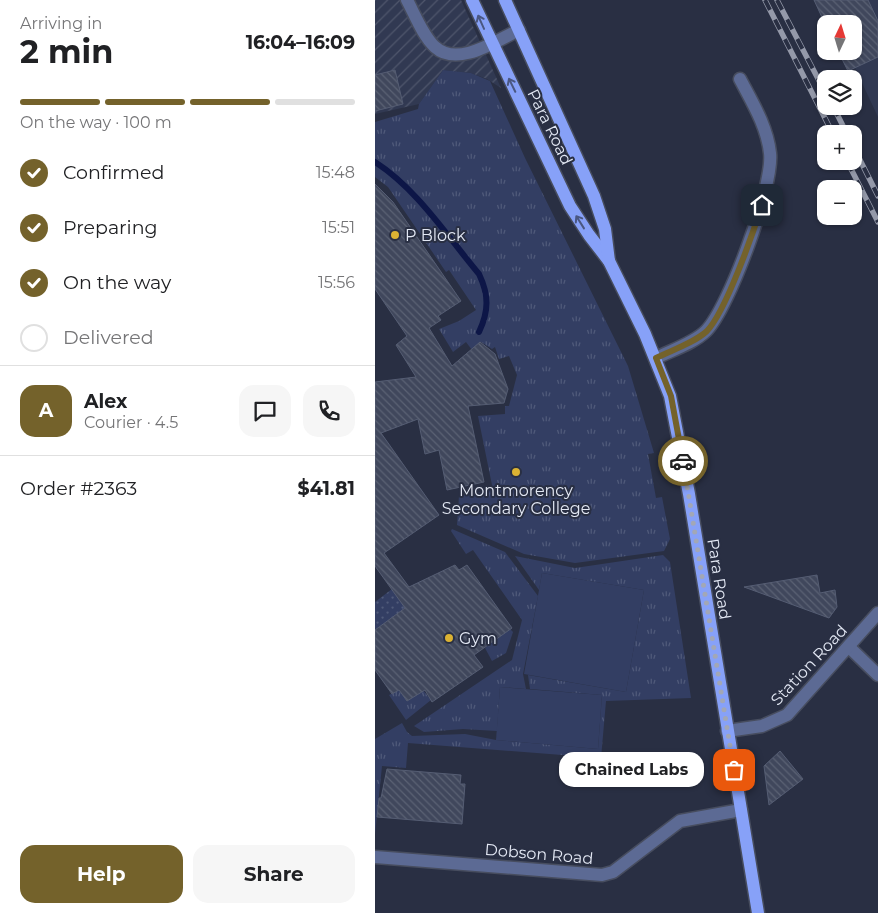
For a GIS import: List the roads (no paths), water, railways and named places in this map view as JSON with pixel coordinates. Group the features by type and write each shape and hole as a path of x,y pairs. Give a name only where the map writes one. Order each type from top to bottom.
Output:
{"main road":[{"name":"Para Road","path":"472,0 570,206 609,262 656,358 671,396 688,486 758,913"},
{"name":"Para Road","path":"505,0 594,196 605,229 609,262"}],"street":[{"path":"407,0 437,49 452,55 461,54 491,43 519,30"},
{"path":"656,358 700,336 710,326 733,280 763,201 770,166 768,142 758,113 740,79"},
{"name":"Station Road","path":"727,731 762,726 787,715 878,613"},
{"path":"849,647 878,675"},
{"name":"Dobson Road","path":"375,857 602,875 613,872 680,821 741,810"}],"waterway":[{"path":"375,162 418,199 479,274 485,289 487,303 485,317 479,332"}],"railway":[{"path":"765,0 828,125"},
{"path":"777,0 817,77"},
{"path":"838,115 842,125"},
{"path":"862,164 878,196"},
{"path":"852,170 878,222"}],"place":[{"name":"P Block","path":"395,235"},
{"name":"Montmorency Secondary College","path":"516,472"},
{"name":"Gym","path":"449,638"},
{"name":"Chained Labs","path":"734,770"}]}
